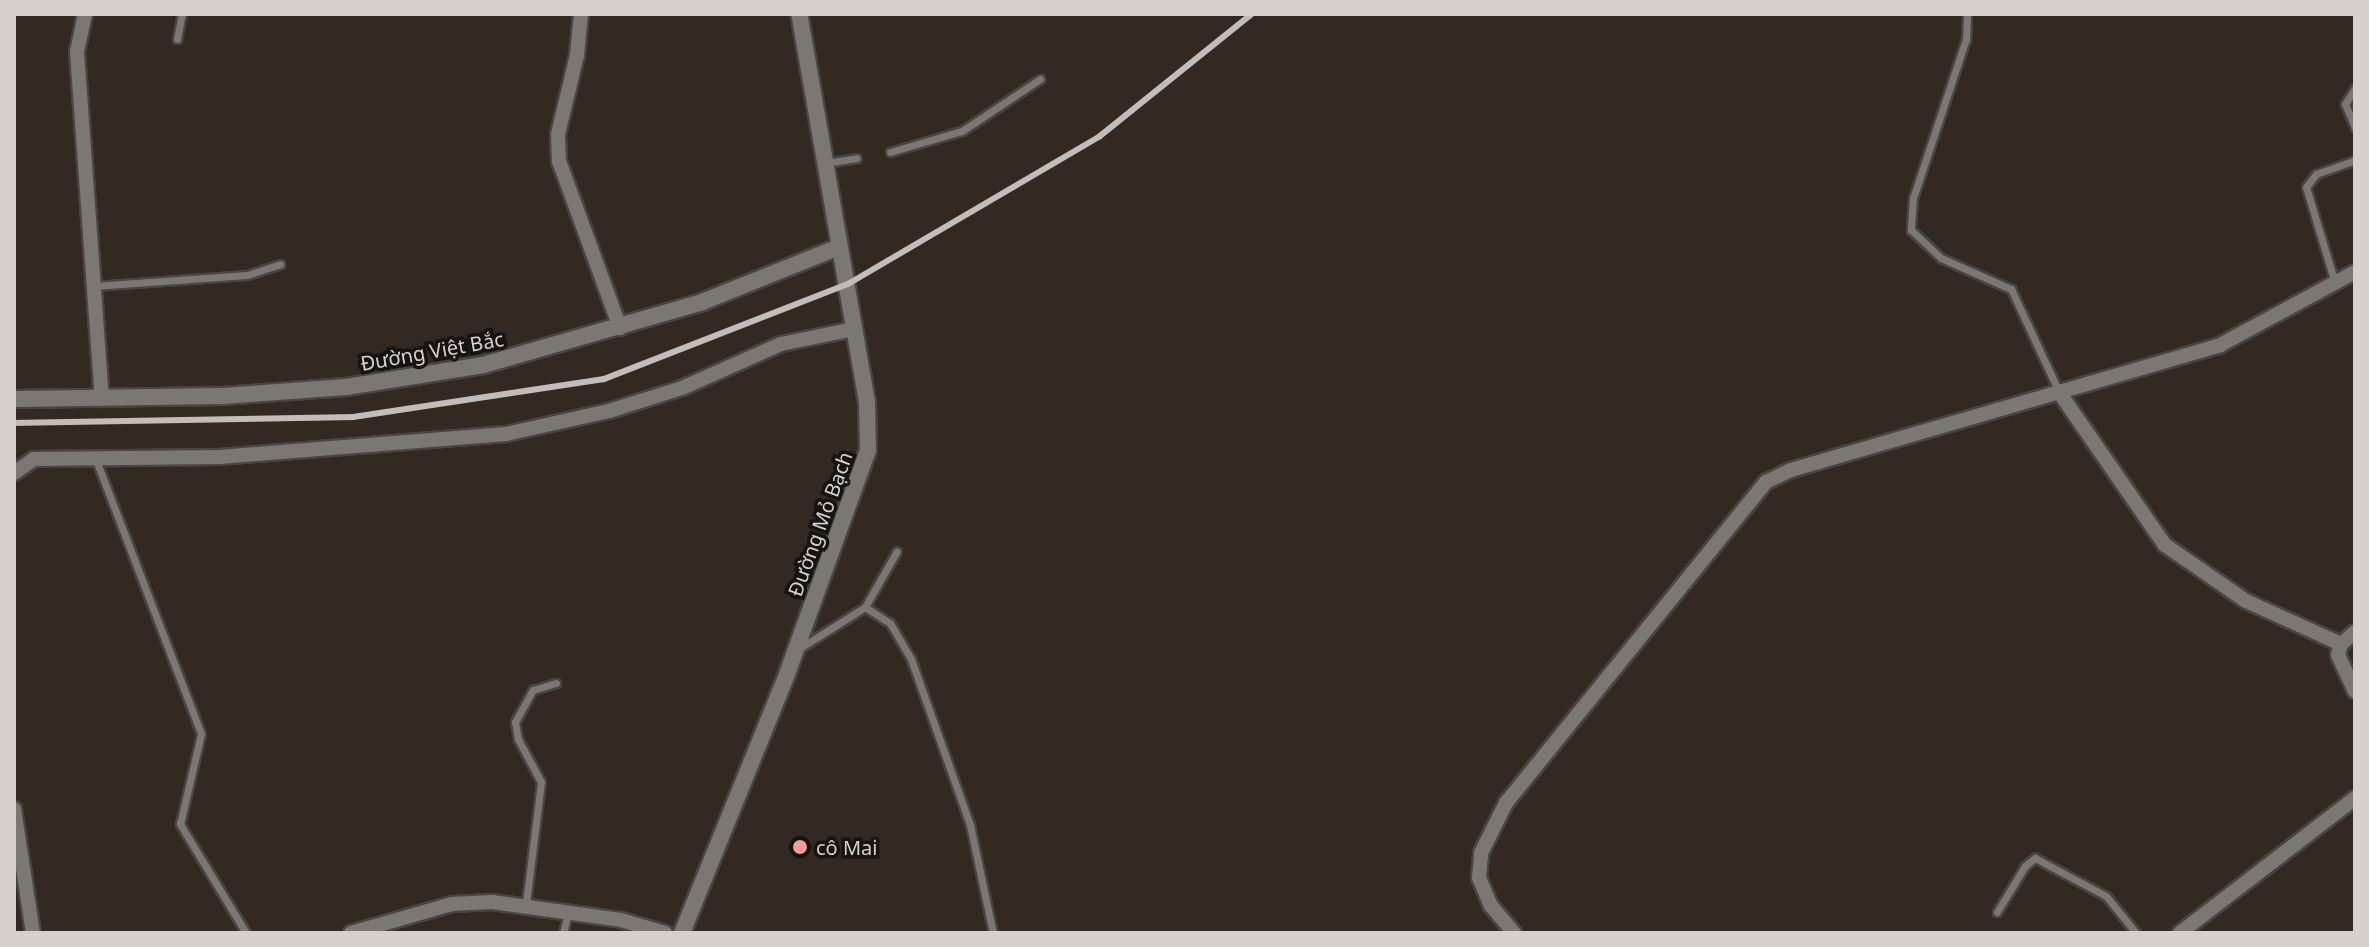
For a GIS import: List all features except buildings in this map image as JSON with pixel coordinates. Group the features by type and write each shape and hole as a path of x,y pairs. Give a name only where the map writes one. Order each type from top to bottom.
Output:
{"street":[{"path":"85,14 77,52 102,399"},
{"path":"581,14 577,55 558,134 559,161 620,328"},
{"name":"Đường Mỏ Bạch","path":"682,933 796,651 868,450 854,329 799,14"},
{"name":"Đường Việt Bắc","path":"14,399 102,399 346,387 483,365 702,302 839,247"},
{"path":"1514,933 1491,906 1479,878 1481,853 1506,803 1766,482 1791,470 2220,345 2355,272"},
{"path":"14,473 20,461 219,457 522,431 682,388 781,344 854,329"},
{"path":"2059,392 2165,545 2246,601 2341,644"},
{"path":"2355,632 2341,644 2338,655 2355,691"},
{"path":"2180,933 2355,798"},
{"path":"14,809 33,933"},
{"path":"351,933 452,904 526,903 665,933"}],"lane":[{"path":"177,39 182,14"},
{"path":"1967,14 1966,39 1913,198 1911,230 1941,258 2011,289 2059,392"},
{"path":"890,152 962,131 1040,79"},
{"path":"2355,88 2345,104 2355,128"},
{"path":"824,163 857,158"},
{"path":"2335,283 2306,187 2316,174 2355,160"},
{"path":"94,286 247,275 280,264"},
{"path":"96,460 201,734 180,824 246,933"},
{"path":"796,651 865,607 897,551"},
{"path":"865,607 890,623 911,659 970,825 993,933"},
{"path":"526,903 541,782 518,739 515,722 533,690 556,683"},
{"path":"1997,912 2025,866 2035,858 2106,896 2136,933"},
{"path":"563,933 569,911"}],"railway":[{"path":"14,423 353,417 604,379 848,284 1100,136 1252,14"}],"place":[{"name":"cô Mai","path":"800,847"}]}
